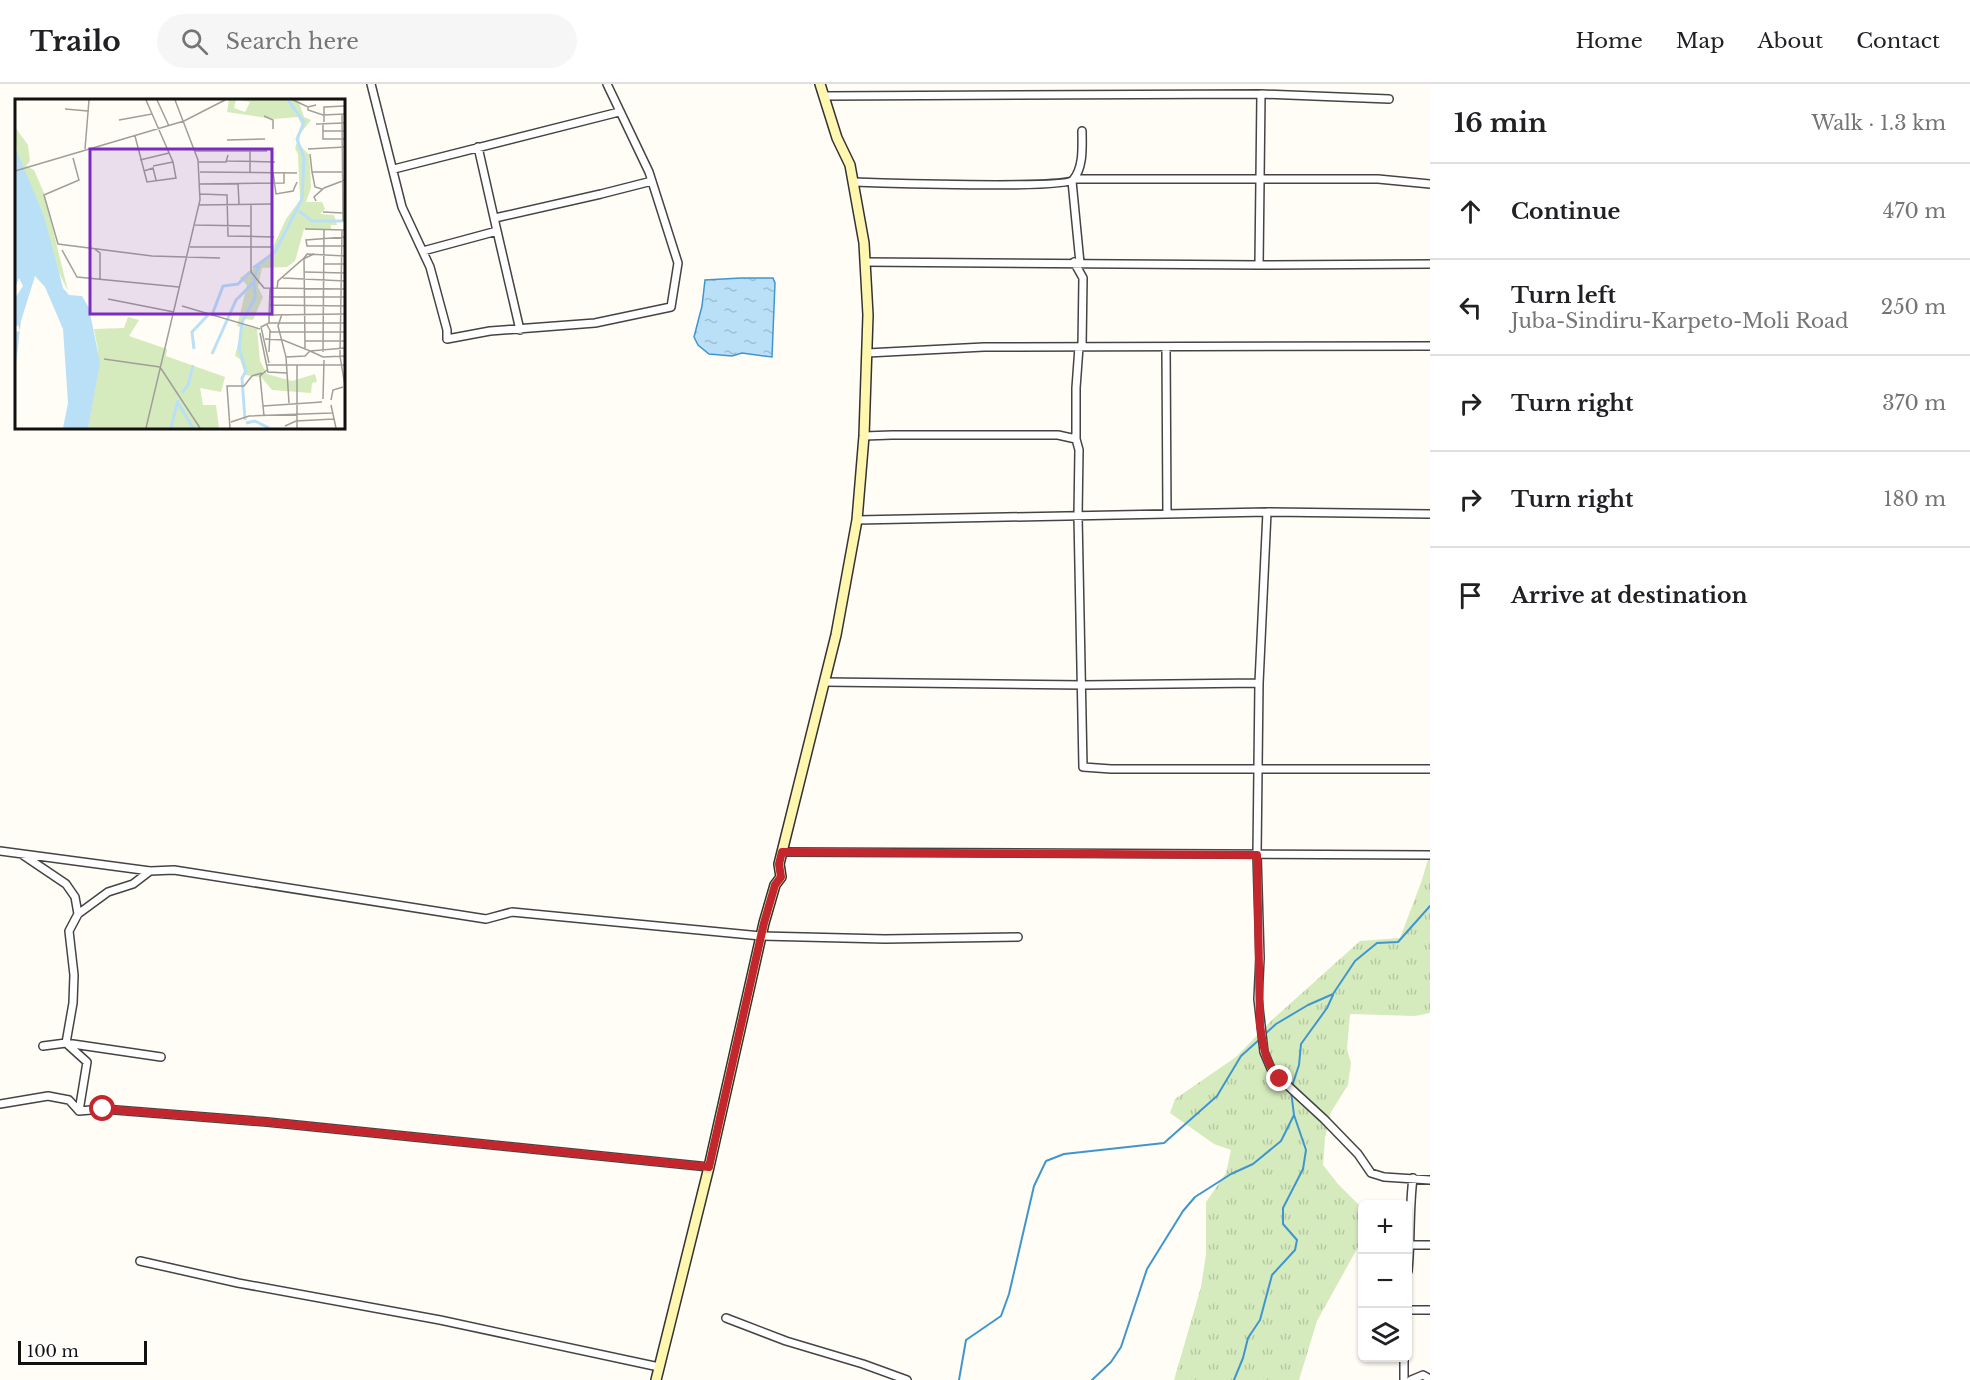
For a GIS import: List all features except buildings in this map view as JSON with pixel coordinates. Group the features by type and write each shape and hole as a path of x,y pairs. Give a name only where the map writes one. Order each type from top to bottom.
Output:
{"main road":[{"path":"656,1380 709,1167 761,936 775,885 781,877 779,864 836,636 857,520 864,436 867,353 866,262 850,165 837,138 820,84"}],"street":[{"path":"371,84 402,207 430,267 447,330 447,339 490,331 596,323 671,307 678,263 652,181 607,84"},
{"path":"825,96 1261,94 1389,99"},
{"path":"1259,265 1261,94"},
{"path":"394,169 620,112"},
{"path":"1082,131 1082,154 1073,180 1077,262 1083,278 1081,347 1076,388 1076,439 1079,450 1078,516 1083,767 1430,770"},
{"path":"478,147 520,330"},
{"path":"854,182 1056,184 1073,180 1378,179 1430,184"},
{"path":"495,218 652,181"},
{"path":"423,250 497,231"},
{"path":"866,262 1430,264"},
{"path":"867,353 984,347 1430,346"},
{"path":"1166,347 1167,514"},
{"path":"864,436 1058,435 1076,439"},
{"path":"1267,512 1259,683 1257,855 1260,958 1258,999 1264,1052 1272,1071 1358,1154 1371,1173 1384,1177 1430,1180"},
{"path":"857,520 1267,512 1430,514"},
{"path":"824,682 1083,685 1259,683"},
{"path":"0,851 150,871 174,870 486,919 512,912 761,936 885,939 1018,937"},
{"path":"782,852 1430,855"},
{"path":"22,854 66,884 75,897 78,914"},
{"path":"66,1043 73,1003 74,975 69,932 78,914 108,892 134,884 150,871"},
{"path":"66,1043 87,1062 79,1111"},
{"path":"43,1046 66,1043 161,1057"},
{"path":"0,1104 48,1096 69,1100 79,1111"},
{"path":"79,1111 103,1109 267,1122 709,1167"},
{"path":"1410,1200 1413,1178"},
{"path":"1412,1245 1430,1245"},
{"path":"140,1261 261,1287 440,1320 659,1367"},
{"path":"1412,1310 1430,1310"},
{"path":"726,1318 786,1341 907,1380"},
{"path":"1404,1362 1404,1380"},
{"path":"1411,1380 1423,1375 1430,1379"}],"green space":[{"path":"1430,852 1430,1013 1415,1016 1350,1014 1347,1049 1351,1063 1348,1085 1331,1112 1325,1138 1323,1165 1358,1204 1358,1247 1317,1321 1299,1380 1174,1380 1201,1287 1206,1254 1206,1202 1226,1173 1231,1150 1214,1144 1170,1113 1175,1099 1236,1057 1273,1019 1360,941 1400,938"}],"water":[{"path":"773,278 775,283 772,357 742,353 732,356 709,354 698,345 694,337 702,306 705,280"}],"waterway":[{"path":"1264,1035 1276,1024 1308,1005 1333,994 1355,961 1377,943 1398,942 1430,906"},
{"path":"1292,1086 1299,1065 1301,1044 1327,1008 1333,995"},
{"path":"959,1380 966,1340 1001,1316 1009,1294 1034,1186 1046,1161 1064,1154 1164,1143 1217,1096 1241,1056 1260,1039"},
{"path":"1234,1380 1248,1338 1260,1320 1272,1275 1295,1250 1297,1240 1283,1224 1283,1208 1303,1169 1306,1150 1294,1115 1291,1091"},
{"path":"1092,1380 1111,1362 1121,1347 1147,1269 1183,1211 1195,1197 1231,1174 1253,1164 1281,1141 1294,1115"}],"route":[{"path":"103,1109 267,1122 709,1167 764,923 775,885 781,877 779,864 782,852 1257,855 1260,1025 1264,1052 1272,1071 1280,1079"}]}
